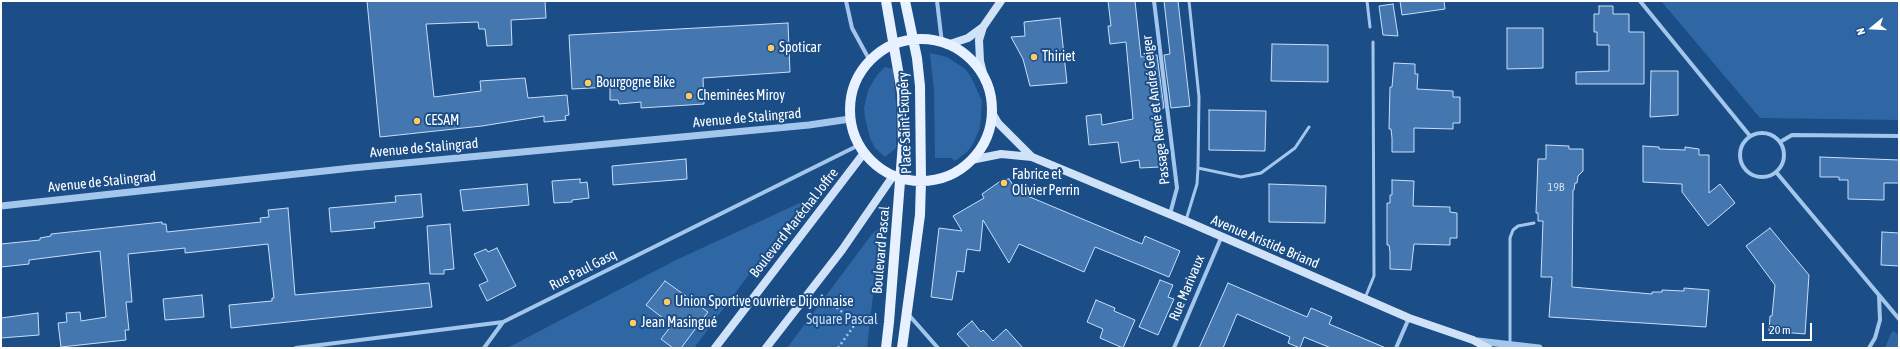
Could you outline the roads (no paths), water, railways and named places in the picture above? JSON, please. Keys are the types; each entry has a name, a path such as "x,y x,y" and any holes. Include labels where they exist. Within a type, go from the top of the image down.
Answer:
{"main road":[{"path":"886,1 894,44"},
{"path":"905,1 913,40"},
{"path":"985,81 979,51 979,40 983,27 1001,1"},
{"path":"945,44 968,38 983,27"},
{"name":"Place Saint-Exupéry","path":"913,40 920,86 921,181"},
{"name":"Place Saint-Exupéry","path":"913,40 929,40 945,44 972,62 985,81 992,111 986,137 978,152 971,160 948,176 921,181 897,177 874,164 861,149 850,119 852,91 858,77 870,61 894,44 913,40"},
{"name":"Place Saint-Exupéry","path":"894,44 902,93 903,143 897,177"},
{"name":"Avenue Aristide Briand","path":"992,111 998,123 1032,158"},
{"name":"Boulevard Maréchal Joffre","path":"715,348 861,149"},
{"name":"Avenue Aristide Briand","path":"971,160 1001,154 1032,158 1186,221 1221,238 1409,318 1473,340 1488,348"},
{"path":"766,348 897,177"},
{"name":"Boulevard Pascal","path":"886,348 889,322 897,177"},
{"path":"902,348 920,215 921,181"}],"street":[{"path":"846,1 852,28 870,61"},
{"path":"937,1 945,44"},
{"name":"Passage René et André Geiger","path":"1154,1 1177,188 1170,215"},
{"path":"1640,1 1750,136"},
{"name":"Avenue de Stalingrad","path":"1,206 352,168 809,125 850,119"},
{"path":"1763,132 1775,137 1780,142 1784,155 1783,162 1776,172 1761,178 1754,176 1743,167 1739,154 1741,146 1750,136 1763,132"},
{"path":"1780,142 1792,135 1899,136"},
{"name":"Rue Paul Gasq","path":"296,348 503,322 861,149"},
{"path":"1776,172 1899,320"},
{"name":"Rue Marivaux","path":"1174,348 1221,238"},
{"path":"1869,348 1875,338 1880,320 1879,295"},
{"path":"907,314 938,348"},
{"path":"1396,348 1409,318"},
{"path":"484,348 503,322"},
{"path":"1473,340 1539,348"}],"lane":[{"path":"1186,221 1196,184 1198,168 1199,96 1188,1"},
{"path":"1367,1 1370,27"},
{"path":"1364,298 1374,276 1374,42"},
{"path":"1198,168 1241,177 1261,173 1294,148 1309,127"},
{"path":"1510,345 1510,238 1513,230 1518,226 1534,223"}],"place":[{"name":"Spoticar","path":"771,48"},
{"name":"Thiriet","path":"1034,57"},
{"name":"Bourgogne Bike","path":"588,83"},
{"name":"Cheminées Miroy","path":"689,96"},
{"name":"CESAM","path":"417,121"},
{"name":"Fabrice et Olivier Perrin","path":"1004,183"},
{"name":"Union Sportive ouvrière Dijonnaise","path":"667,302"},
{"name":"Jean Masingué","path":"633,323"}],"park label":[{"name":"Square Pascal","path":"842,320"}]}
